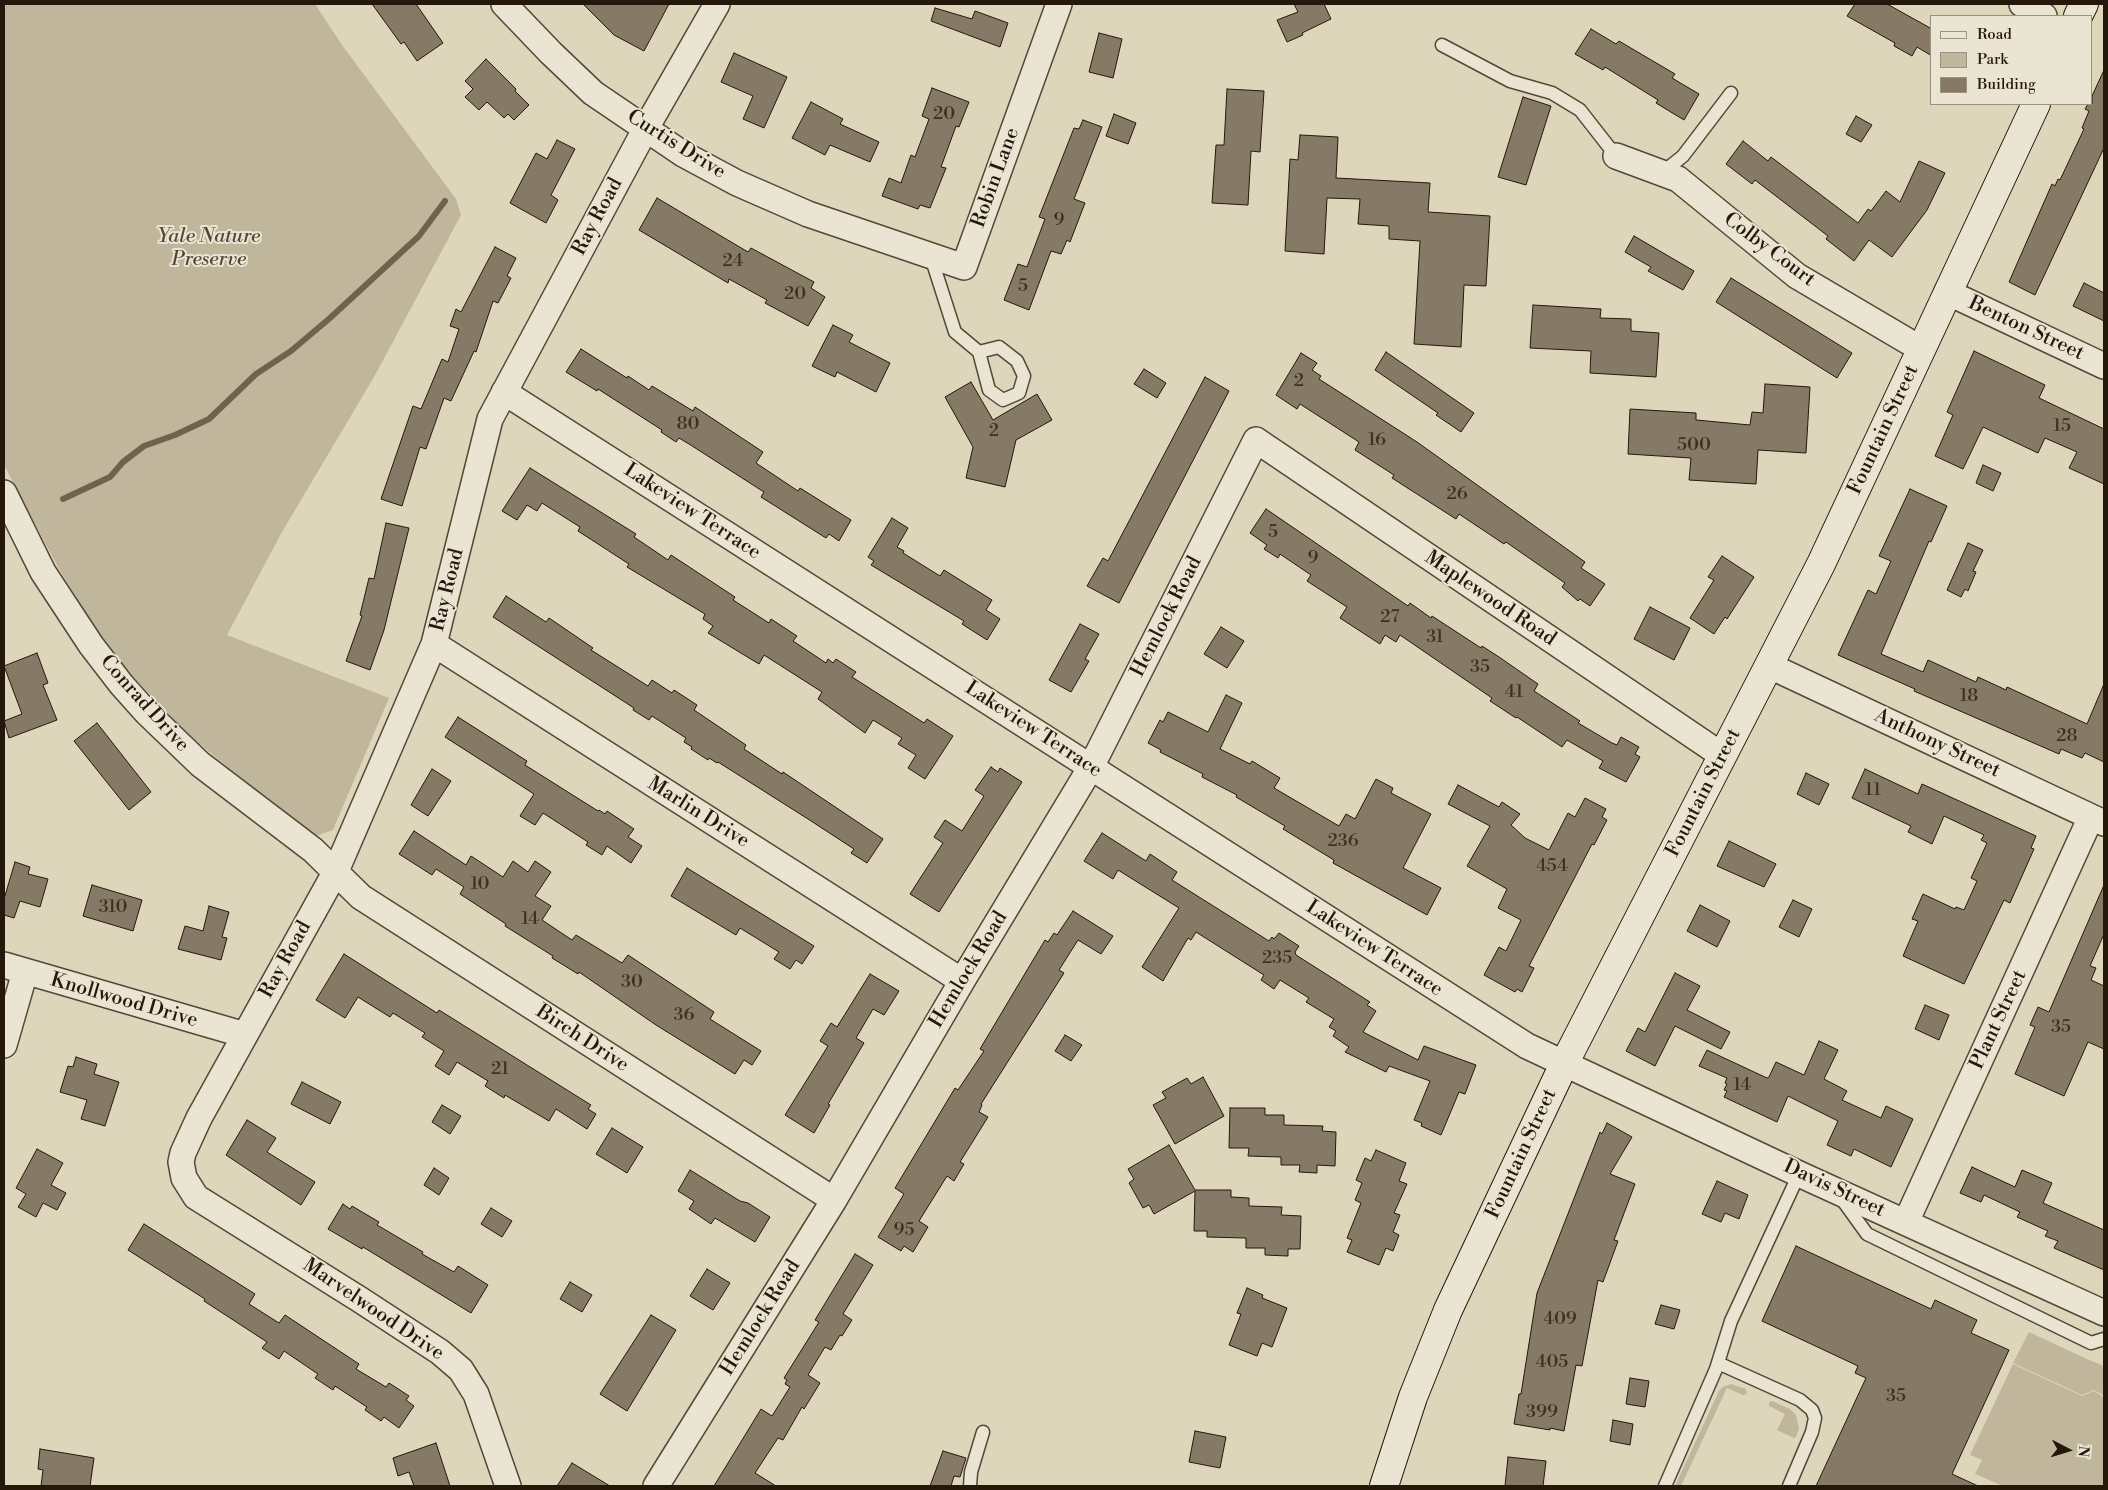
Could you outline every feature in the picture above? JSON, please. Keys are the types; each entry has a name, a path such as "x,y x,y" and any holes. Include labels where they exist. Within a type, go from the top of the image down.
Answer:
{"main road":[{"name":"Fountain Street","path":"1384,1486 1412,1397 1448,1310 1564,1064 1821,564 2036,105"}],"street":[{"name":"Curtis Drive","path":"504,4 593,93 683,154 737,183 808,214 878,239"},
{"name":"Ray Road","path":"184,1178 181,1162 186,1143 336,871 434,644 490,419 646,128 717,4"},
{"name":"Robin Lane","path":"878,239 964,267 1059,4"},
{"path":"2022,4 2042,15"},
{"name":"Colby Court","path":"1616,156 1678,179 1797,276 1921,350"},
{"name":"Benton Street","path":"1947,292 2104,366"},
{"name":"Lakeview Terrace","path":"504,392 1527,1046 1564,1064"},
{"name":"Hemlock Road","path":"656,1486 834,1200 962,981 1091,767 1256,440"},
{"name":"Maplewood Road","path":"1256,440 1723,756"},
{"name":"Conrad Drive","path":"4,493 10,521 65,606 121,684 146,712 200,764 313,850 336,871"},
{"name":"Marlin Drive","path":"434,644 962,981"},
{"name":"Anthony Street","path":"1770,666 2098,820"},
{"name":"Plant Street","path":"1906,1222 2098,820"},
{"name":"Birch Drive","path":"336,871 361,897 834,1200"},
{"path":"4,1045 14,969"},
{"name":"Knollwood Drive","path":"14,969 245,1035"},
{"name":"Davis Street","path":"1564,1064 2104,1313"},
{"name":"Marvelwood Drive","path":"184,1178 196,1197 367,1304 440,1352 461,1370 479,1403 508,1486"}],"lane":[{"path":"1442,45 1510,82 1552,93 1580,110 1616,156"},
{"path":"1662,173 1683,156 1731,93"},
{"path":"931,257 954,332 979,352"},
{"path":"1665,1486 1718,1363 1731,1321 1799,1174"},
{"path":"1835,1190 1867,1234 2091,1344 2104,1339"},
{"path":"1718,1363 1800,1400 1812,1410 1815,1418 1812,1432 1789,1486"},
{"path":"970,1486 971,1472 983,1432"}],"green space":[{"name":"Yale Nature Preserve","path":"4,4 315,4 342,45 456,199 461,215 374,377 282,532 227,635 389,698 333,830 316,836 242,779 184,731 129,672 95,628 59,569 4,465"},
{"path":"2029,1332 2104,1366 2104,1398 2103,1395 2094,1390 2082,1395 2013,1363"},
{"path":"2013,1364 2082,1396 2094,1391 2102,1396 2104,1401 2104,1486 2003,1486 1975,1474 1982,1460 1970,1455"},
{"path":"1731,1384 1746,1389 1747,1394 1743,1395 1727,1388 1681,1486 1675,1486 1719,1391"},
{"path":"1772,1401 1790,1409 1796,1415 1799,1428 1796,1437 1794,1438 1777,1430 1785,1414 1769,1406 1769,1402"}],"building":[{"path":"372,4 416,4 443,43 417,61 404,42 401,44"},
{"path":"583,4 669,4 644,51 614,35"},
{"path":"1294,4 1324,4 1331,19 1287,42 1277,20 1298,12"},
{"path":"1855,4 1887,4 1930,28 1930,55 1917,47 1912,56 1894,46 1895,43 1847,16"},
{"path":"935,8 972,19 975,11 1008,23 1000,47 931,21"},
{"path":"1591,29 1616,44 1619,41 1675,74 1672,78 1699,94 1684,120 1656,103 1658,100 1605,67 1603,70 1575,54"},
{"path":"1099,33 1122,39 1113,78 1089,72"},
{"path":"734,53 787,77 764,128 743,119 753,96 721,82"},
{"path":"486,59 529,105 514,120 508,114 504,118 487,102 479,110 465,97 473,89 465,81"},
{"path":"2104,70 2104,148 2035,295 2009,282 2052,184 2055,186 2058,179 2060,180 2084,129 2082,128 2089,111 2085,109 2087,105 2093,105 2093,94"},
{"path":"932,88 969,102 959,127 956,126 941,167 946,168 930,208 920,205 918,209 882,196 889,178 901,183 911,155 915,157 929,119 922,116"},
{"path":"1227,89 1264,91 1260,152 1251,151 1248,205 1212,203 1216,145 1224,145"},
{"path":"1523,97 1551,106 1526,185 1498,177"},
{"path":"811,102 843,119 840,124 879,142 870,162 830,145 825,155 792,138"},
{"path":"1114,114 1136,123 1128,144 1106,136"},
{"path":"1856,116 1872,125 1861,142 1846,134"},
{"path":"1083,120 1102,127 1074,199 1085,203 1070,242 1067,240 1061,254 1051,251 1029,310 1004,300 1018,264 1027,267 1045,219 1039,217 1074,128 1079,129"},
{"path":"1300,135 1338,137 1336,178 1430,183 1428,212 1490,216 1486,286 1464,285 1461,347 1414,344 1420,241 1389,239 1389,226 1358,224 1360,199 1327,198 1324,254 1285,251 1290,159 1298,160"},
{"path":"557,140 575,149 551,195 558,200 546,223 510,203 536,153 547,159"},
{"path":"1743,141 1768,161 1771,157 1858,223 1868,209 1871,211 1886,191 1900,202 1919,161 1945,173 1927,210 1892,257 1869,240 1854,261 1826,239 1828,236 1755,180 1752,184 1726,164"},
{"path":"657,198 748,252 751,248 814,282 811,288 825,297 808,326 765,303 767,300 729,279 728,283 639,230"},
{"path":"1634,236 1694,271 1683,290 1648,271 1651,267 1625,252"},
{"path":"495,247 516,258 507,276 511,278 498,303 493,301 476,352 474,351 451,401 444,398 426,449 420,447 402,506 381,499 413,406 421,409 442,359 448,362 459,329 450,326 456,309 461,312"},
{"path":"1731,278 1852,353 1837,378 1716,302"},
{"path":"2084,283 2104,293 2104,321 2073,306"},
{"path":"1533,305 1601,309 1600,318 1631,319 1631,331 1659,333 1656,377 1590,373 1591,351 1530,348"},
{"path":"833,325 853,335 849,342 890,363 876,392 837,372 835,377 812,366"},
{"path":"581,349 649,390 652,386 693,411 695,407 763,452 756,463 798,491 800,488 851,520 839,541 829,534 826,538 761,497 764,492 689,444 679,438 676,442 661,432 662,430 598,389 597,391 566,372"},
{"path":"1974,351 2045,385 2039,398 2104,429 2104,484 2069,468 2077,452 2045,438 2038,453 1983,427 1963,469 1935,456 1953,415 1947,412"},
{"path":"1386,352 1474,413 1461,432 1436,415 1438,413 1375,370"},
{"path":"1301,353 1317,363 1312,370 1321,376 1319,379 1417,442 1585,562 1581,568 1605,584 1590,606 1580,599 1578,601 1562,587 1565,583 1506,542 1504,544 1459,514 1456,519 1392,478 1394,475 1355,450 1359,442 1300,404 1297,409 1276,395"},
{"path":"1144,369 1166,383 1157,398 1134,384"},
{"path":"1205,377 1229,391 1119,603 1087,586 1103,558 1108,561"},
{"path":"971,382 993,420 1037,394 1052,420 1016,440 1005,487 966,478 973,447 945,397"},
{"path":"1765,384 1810,387 1806,453 1758,450 1756,484 1689,480 1691,458 1628,454 1630,409 1696,413 1696,420 1750,425 1752,412 1763,413"},
{"path":"1983,465 2001,473 1993,491 1976,483"},
{"path":"530,468 636,534 634,537 668,560 671,555 735,597 733,600 769,623 771,619 797,636 793,641 826,663 828,659 833,663 836,659 856,672 852,677 924,723 927,719 953,736 925,779 908,768 916,755 898,744 902,738 873,720 865,733 818,699 822,692 764,655 759,664 708,633 713,626 703,619 705,614 627,567 629,564 578,531 580,527 542,503 537,511 527,505 517,520 502,511"},
{"path":"1910,489 1947,506 1931,542 1929,541 1881,654 1923,672 1928,660 1976,682 1978,677 2006,690 2007,687 2087,724 2104,684 2104,762 2085,753 2082,758 2061,749 2059,754 1914,691 1915,689 1838,655 1868,590 1876,594 1891,561 1879,556"},
{"path":"1266,509 1408,606 1410,603 1431,618 1432,616 1481,648 1482,646 1499,657 1538,684 1534,691 1580,721 1578,723 1617,745 1621,737 1639,747 1635,754 1640,757 1626,782 1599,768 1603,761 1567,740 1562,747 1516,718 1490,701 1492,698 1400,635 1396,642 1385,635 1380,644 1340,618 1347,607 1307,581 1311,575 1280,554 1278,558 1264,549 1267,545 1250,533"},
{"path":"892,518 908,528 897,547 904,551 903,553 940,576 944,570 992,600 986,610 1000,619 987,640 962,624 964,621 871,565 874,561 868,557"},
{"path":"386,523 409,528 384,630 370,670 346,661 362,616 360,615 369,578 374,579"},
{"path":"1968,543 1983,550 1973,571 1976,572 1968,591 1965,589 1961,597 1947,590"},
{"path":"1722,556 1754,577 1727,619 1725,617 1714,634 1690,618 1714,580 1708,577"},
{"path":"506,596 546,622 549,618 593,648 591,650 648,686 652,680 672,693 674,690 697,705 694,710 746,745 744,749 782,774 783,772 883,839 867,863 851,853 854,849 808,819 718,762 709,758 708,760 691,749 692,747 684,742 686,738 652,716 649,720 633,710 634,708 493,617"},
{"path":"1650,607 1690,628 1674,660 1634,639"},
{"path":"1080,624 1099,634 1085,659 1089,661 1071,692 1049,680"},
{"path":"1221,627 1244,641 1227,668 1204,654"},
{"path":"37,653 48,683 43,685 57,720 9,738 4,721 22,714 4,666"},
{"path":"1226,695 1242,703 1220,749 1250,764 1252,761 1280,778 1274,788 1339,826 1346,814 1355,819 1376,779 1393,788 1391,793 1431,814 1403,868 1441,888 1427,915 1333,863 1334,860 1283,829 1285,826 1236,797 1237,795 1202,777 1203,774 1160,752 1161,750 1148,743 1160,720 1163,722 1168,712 1208,732"},
{"path":"458,717 527,761 525,765 598,811 605,814 607,811 634,829 628,837 642,846 631,863 607,846 602,855 586,845 588,842 543,813 535,825 520,816 534,794 445,737"},
{"path":"97,723 151,792 129,810 74,741"},
{"path":"991,767 998,772 1000,768 1022,782 939,912 910,894 943,843 934,837 945,820 962,831 984,796 975,790"},
{"path":"432,769 451,781 428,816 411,805"},
{"path":"1865,769 1918,794 1922,784 2036,836 2031,848 2034,849 2010,903 2004,900 1964,984 1903,956 1918,921 1912,919 1923,894 1955,909 1956,907 1964,910 1977,881 1971,878 1987,843 1981,840 1984,835 1944,816 1932,844 1908,832 1911,826 1852,798"},
{"path":"1806,773 1829,784 1819,805 1797,794"},
{"path":"1458,785 1499,807 1502,802 1520,814 1511,825 1525,838 1549,850 1568,813 1575,817 1585,798 1606,809 1602,817 1607,820 1594,845 1592,844 1529,966 1534,968 1522,992 1517,989 1515,992 1484,975 1499,947 1506,951 1521,920 1498,908 1507,889 1467,866 1490,826 1448,804"},
{"path":"414,831 466,865 471,856 503,877 513,861 528,872 535,861 551,872 535,896 551,906 542,920 572,940 576,935 622,963 628,955 714,1012 710,1019 761,1051 752,1065 744,1060 735,1074 656,1025 579,972 578,974 552,958 553,956 505,926 506,924 460,894 464,887 436,869 432,875 399,854"},
{"path":"1102,833 1146,861 1150,854 1177,872 1172,880 1269,941 1272,937 1274,939 1279,933 1299,946 1295,952 1296,955 1370,1002 1367,1005 1376,1011 1363,1032 1418,1060 1424,1046 1476,1065 1465,1094 1459,1092 1441,1135 1421,1126 1422,1123 1414,1120 1430,1081 1389,1066 1386,1072 1345,1052 1349,1047 1333,1036 1336,1031 1329,1027 1334,1019 1306,1002 1309,998 1280,980 1274,989 1261,980 1264,975 1196,932 1191,940 1188,938 1163,981 1142,967 1179,908 1118,870 1113,879 1084,861"},
{"path":"1729,841 1776,864 1764,887 1717,866"},
{"path":"15,862 30,867 28,874 48,879 40,907 20,901 14,918 4,915 4,899"},
{"path":"687,868 814,946 802,964 796,960 790,969 774,959 779,952 740,928 736,935 671,896"},
{"path":"92,885 142,900 133,931 83,916"},
{"path":"2104,885 2104,934 2090,966 2096,968 2091,980 2104,986 2104,1049 2088,1042 2064,1096 2015,1074 2035,1027 2030,1025 2038,1007 2049,1012"},
{"path":"1793,900 1812,909 1799,937 1779,927"},
{"path":"1700,905 1730,921 1717,947 1687,931"},
{"path":"209,906 229,912 222,937 227,938 221,960 178,949 185,926 203,931"},
{"path":"1073,911 1113,936 1101,954 1078,940 1059,970 1064,973 981,1104 979,1112 988,1117 960,1162 964,1164 954,1181 947,1176 919,1221 928,1227 913,1252 904,1246 901,1251 878,1237 904,1194 895,1188 955,1088 958,1090 984,1051 980,1049 1045,940 1048,942 1054,933 1057,935"},
{"path":"344,954 437,1013 439,1010 591,1105 588,1109 596,1114 587,1129 556,1109 549,1121 505,1095 504,1098 485,1086 488,1081 457,1062 449,1075 435,1066 444,1051 422,1037 425,1033 393,1013 390,1017 358,997 345,1018 316,1000"},
{"path":"1675,973 1700,986 1687,1010 1730,1032 1721,1049 1675,1026 1655,1066 1626,1051 1638,1028 1645,1032"},
{"path":"870,974 899,991 884,1015 873,1009 856,1038 864,1043 828,1104 830,1105 814,1133 785,1115 828,1046 820,1041 831,1023 837,1027"},
{"path":"1925,1005 1949,1015 1939,1040 1915,1029"},
{"path":"1065,1035 1082,1045 1071,1061 1055,1051"},
{"path":"1819,1041 1838,1050 1824,1079 1847,1091 1842,1100 1881,1118 1886,1106 1913,1119 1891,1167 1854,1149 1851,1156 1827,1145 1838,1121 1788,1096 1777,1122 1724,1097 1727,1091 1724,1090 1727,1078 1699,1066 1707,1050 1767,1078 1776,1062 1804,1075"},
{"path":"76,1057 97,1064 94,1074 119,1082 105,1126 81,1119 87,1100 60,1092 68,1066 73,1067"},
{"path":"1203,1077 1224,1116 1175,1144 1153,1105 1166,1098 1162,1092 1187,1078 1191,1084"},
{"path":"302,1082 341,1102 330,1124 291,1104"},
{"path":"442,1105 461,1116 450,1134 432,1122"},
{"path":"1230,1108 1265,1108 1265,1115 1284,1115 1284,1125 1323,1126 1322,1131 1336,1132 1335,1166 1317,1165 1317,1173 1299,1172 1300,1165 1281,1165 1281,1157 1248,1156 1249,1148 1229,1148"},
{"path":"247,1120 276,1138 267,1152 315,1182 301,1205 226,1155"},
{"path":"1607,1123 1632,1137 1610,1174 1635,1184 1614,1240 1618,1241 1603,1282 1598,1280 1582,1366 1576,1365 1564,1431 1514,1424 1519,1394 1521,1394 1537,1293 1600,1132 1602,1134"},
{"path":"612,1128 643,1147 627,1173 596,1154"},
{"path":"1169,1145 1195,1190 1231,1190 1231,1197 1249,1198 1249,1206 1282,1207 1281,1215 1301,1216 1300,1249 1288,1249 1288,1256 1265,1255 1265,1248 1246,1248 1246,1238 1207,1237 1207,1231 1194,1231 1195,1191 1154,1214 1149,1205 1143,1208 1129,1183 1134,1179 1128,1169"},
{"path":"37,1149 63,1163 51,1185 66,1193 57,1210 43,1203 36,1217 18,1207 26,1194 16,1188"},
{"path":"1376,1150 1406,1163 1399,1181 1407,1184 1394,1213 1400,1215 1393,1232 1399,1235 1393,1251 1386,1248 1379,1265 1347,1252 1352,1240 1347,1238 1361,1203 1355,1200 1362,1183 1356,1180 1365,1158 1371,1161"},
{"path":"1972,1167 2015,1187 2022,1170 2052,1183 2043,1203 2104,1230 2104,1270 2054,1248 2058,1241 2045,1236 2048,1231 2017,1217 2020,1212 1984,1195 1981,1202 1960,1193"},
{"path":"434,1168 449,1178 439,1195 424,1185"},
{"path":"690,1170 770,1217 755,1242 715,1218 711,1224 689,1209 694,1201 678,1191"},
{"path":"1717,1181 1748,1195 1739,1219 1725,1213 1721,1222 1702,1214"},
{"path":"343,1204 350,1209 352,1206 379,1222 377,1225 454,1272 458,1266 488,1285 471,1313 363,1247 362,1249 328,1229"},
{"path":"491,1208 512,1221 502,1237 481,1224"},
{"path":"144,1224 255,1294 249,1304 279,1323 285,1315 359,1364 356,1369 386,1387 389,1383 409,1396 406,1400 414,1406 399,1428 384,1417 381,1421 365,1410 367,1407 335,1386 333,1390 315,1378 318,1374 284,1351 279,1359 262,1348 267,1342 204,1301 205,1299 128,1250"},
{"path":"1796,1246 1931,1309 1935,1300 1977,1320 1971,1333 2009,1350 1952,1474 1978,1486 1816,1486 1866,1378 1855,1373 1858,1366 1762,1321"},
{"path":"855,1254 873,1265 843,1314 852,1320 831,1350 825,1347 808,1375 820,1383 804,1409 802,1407 783,1440 778,1438 755,1473 776,1486 714,1486 761,1409 772,1416 790,1387 785,1384 787,1380 784,1378 819,1322 815,1320"},
{"path":"707,1269 730,1283 713,1310 690,1296"},
{"path":"570,1282 592,1295 582,1312 560,1299"},
{"path":"1247,1288 1263,1295 1262,1298 1287,1308 1272,1347 1262,1343 1257,1356 1229,1345 1241,1314 1237,1313"},
{"path":"1661,1305 1680,1310 1674,1329 1655,1324"},
{"path":"651,1315 676,1330 627,1411 600,1394"},
{"path":"1630,1378 1649,1381 1645,1407 1626,1404"},
{"path":"1613,1420 1633,1424 1630,1445 1610,1441"},
{"path":"1195,1431 1226,1437 1220,1468 1189,1462"},
{"path":"436,1443 450,1486 414,1486 409,1472 398,1476 393,1458"},
{"path":"40,1449 94,1458 90,1486 41,1486 43,1470 38,1469"},
{"path":"943,1451 966,1458 960,1477 954,1476 951,1486 930,1486"},
{"path":"1508,1457 1546,1461 1543,1486 1505,1486"},
{"path":"572,1463 610,1486 557,1486"}],"waterway":[{"path":"63,499 110,477 123,462 144,446 175,435 209,419 256,374 291,351 330,318 419,236 445,201"}]}
